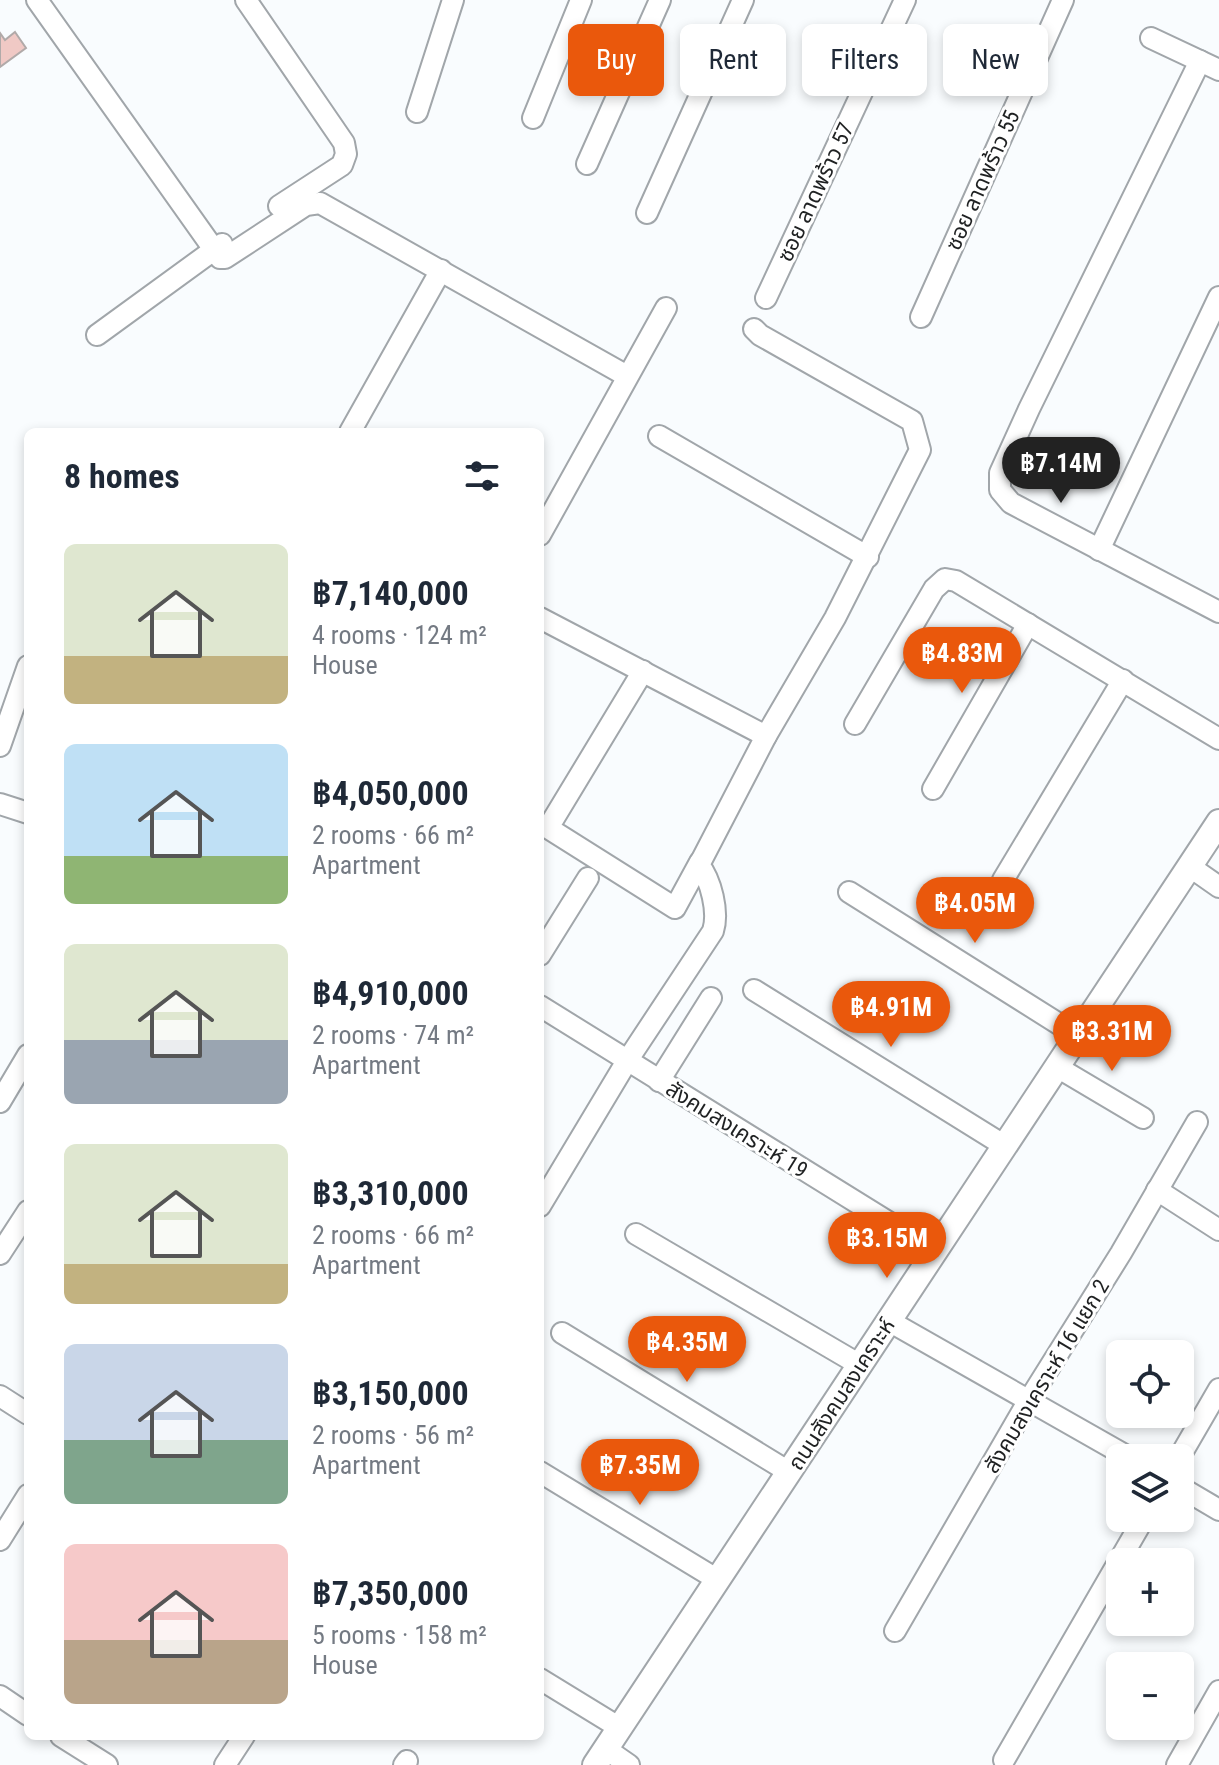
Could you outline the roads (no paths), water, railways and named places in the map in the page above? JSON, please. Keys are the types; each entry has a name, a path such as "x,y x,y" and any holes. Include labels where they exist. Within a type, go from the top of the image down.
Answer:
{"main road":[{"name":"ถนนสังคมสงเคราะห์","path":"601,1757 1219,822"}],"street":[{"path":"37,0 220,258 225,258 306,205 320,203 627,376"},
{"path":"97,335 213,250 342,165 346,154 344,143 246,0"},
{"path":"417,112 453,0"},
{"path":"533,118 581,0"},
{"path":"587,164 660,0"},
{"path":"647,213 743,0"},
{"name":"ซอย ลาดพร้าว 57","path":"766,298 905,0"},
{"name":"ซอย ลาดพร้าว 55","path":"921,317 1063,0"},
{"path":"1151,38 1219,70"},
{"path":"1200,61 1029,409 1000,473 1000,490 1011,503 1219,612"},
{"path":"352,428 441,270"},
{"path":"1099,550 1219,297"},
{"path":"544,528 666,308"},
{"path":"643,671 548,828 675,908 766,736 868,557 920,450 912,421 754,329"},
{"path":"659,436 868,557"},
{"path":"855,724 934,589 945,579 956,581 1219,739"},
{"path":"544,620 766,736"},
{"path":"933,789 1028,624"},
{"path":"0,746 24,677"},
{"path":"1003,880 1123,680"},
{"path":"0,804 24,812"},
{"path":"544,1199 716,922 710,886 700,862"},
{"path":"1189,866 1219,887"},
{"path":"544,949 588,878"},
{"path":"849,892 1078,1036"},
{"path":"754,990 1005,1146"},
{"path":"659,1081 711,998"},
{"name":"สังคมสงเคราะห์ 19","path":"544,1009 935,1251"},
{"path":"0,1102 24,1062"},
{"path":"1057,1067 1143,1118"},
{"name":"สังคมสงเคราะห์ 16 แยก 2","path":"895,1631 1029,1400 1197,1122"},
{"path":"1157,1190 1219,1230"},
{"path":"0,1254 24,1217"},
{"path":"636,1234 860,1365"},
{"path":"889,1321 1106,1444"},
{"path":"562,1333 789,1472"},
{"path":"1187,1444 1219,1389"},
{"path":"0,1396 24,1411"},
{"path":"544,1474 718,1580"},
{"path":"1194,1495 1219,1510"},
{"path":"0,1540 24,1501"},
{"path":"1004,1760 1136,1532"},
{"path":"544,1681 620,1728"},
{"path":"1177,1765 1219,1691"},
{"path":"0,1696 24,1712"},
{"path":"68,1740 107,1765"},
{"path":"225,1765 241,1740"},
{"path":"601,1757 629,1765"}]}
